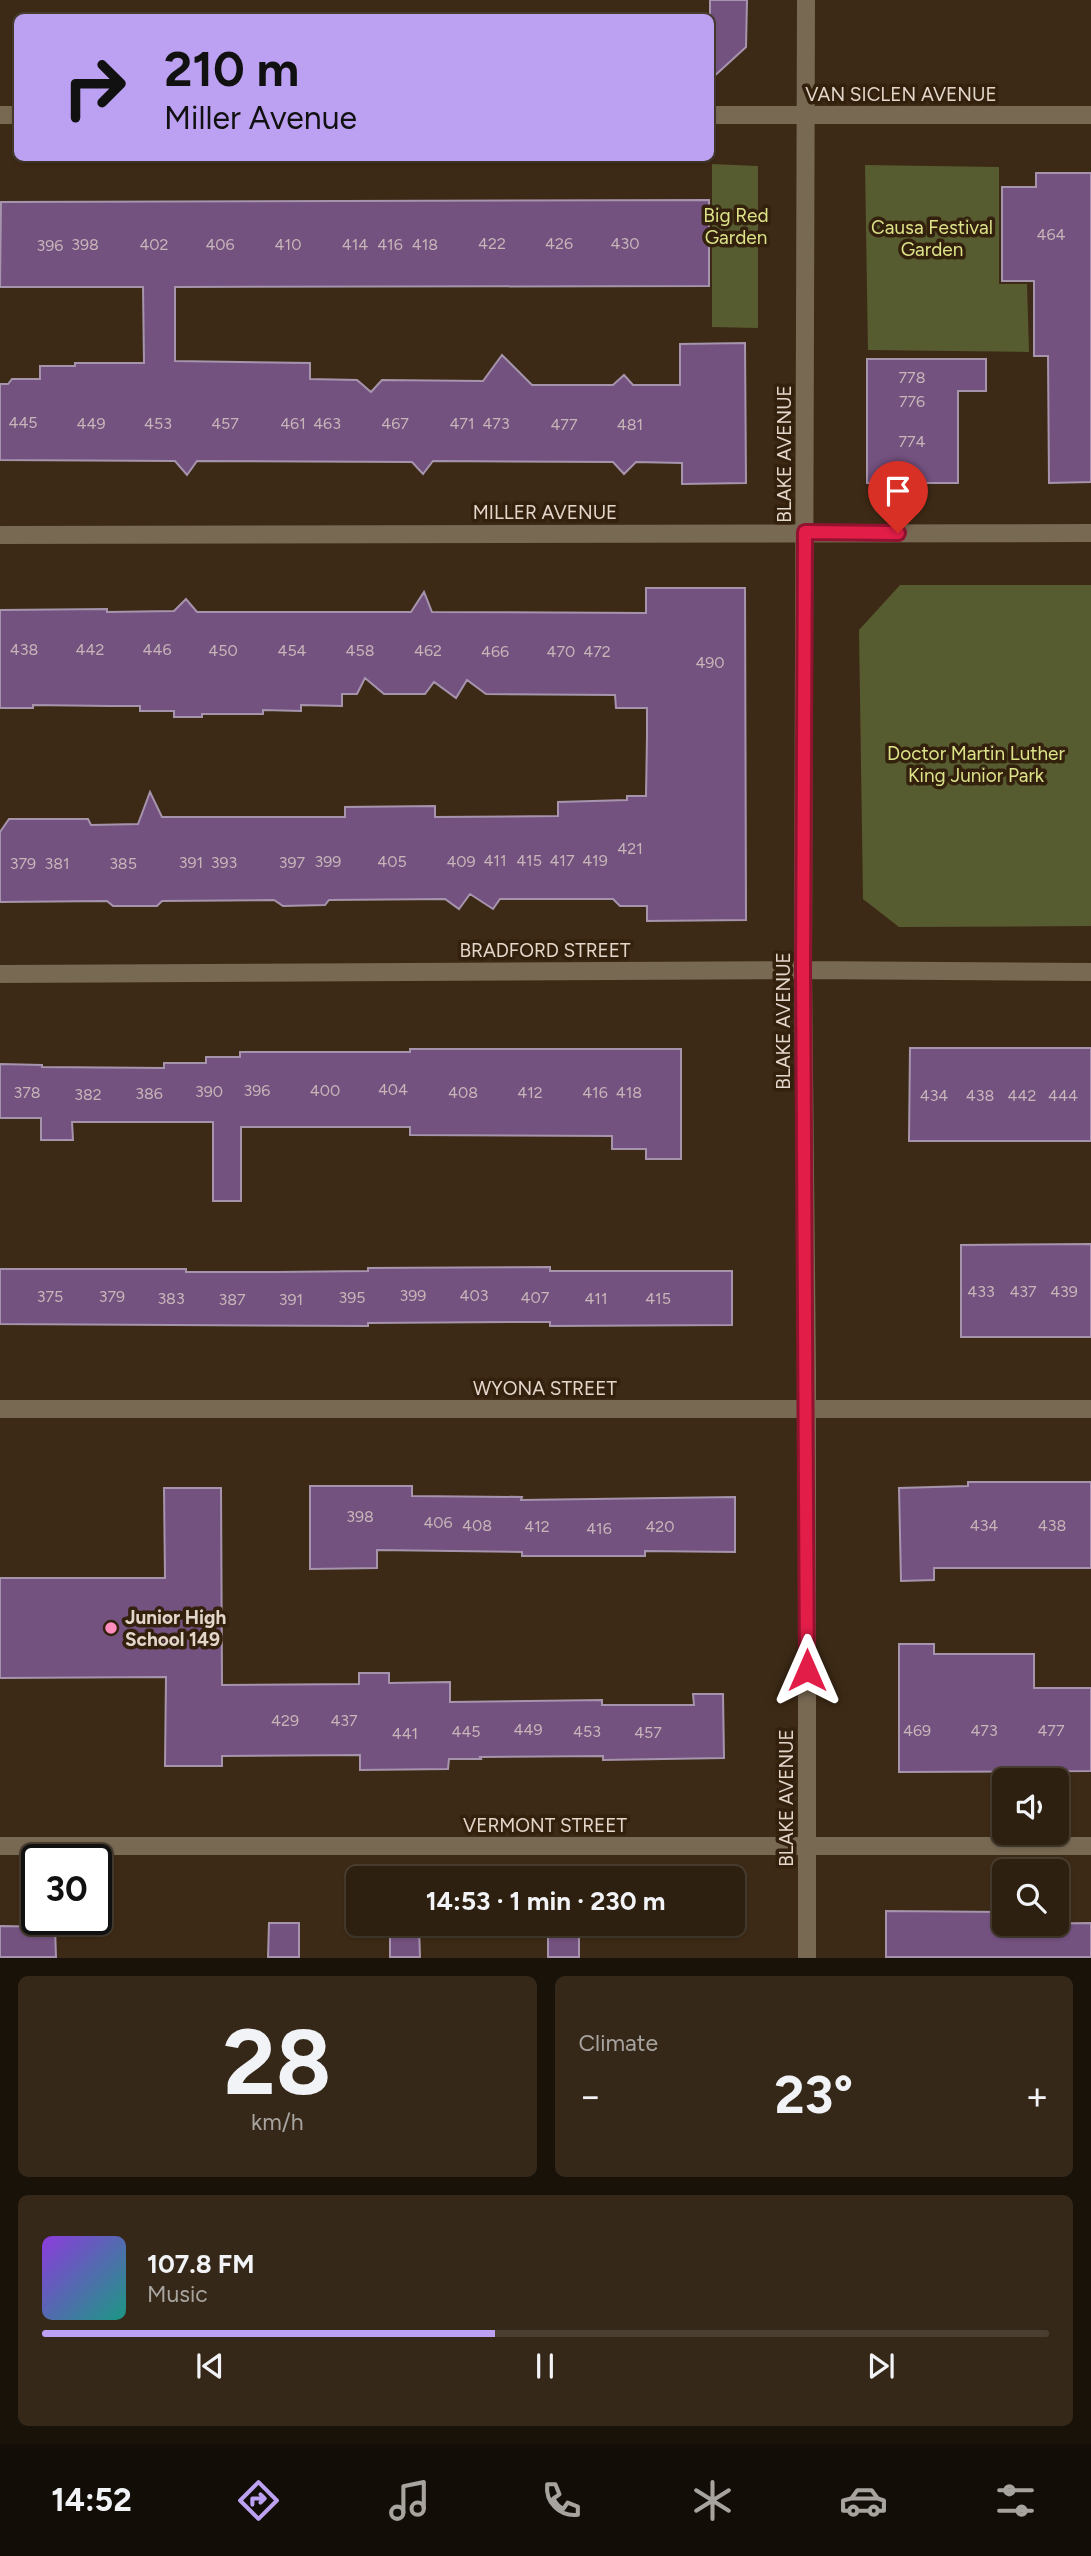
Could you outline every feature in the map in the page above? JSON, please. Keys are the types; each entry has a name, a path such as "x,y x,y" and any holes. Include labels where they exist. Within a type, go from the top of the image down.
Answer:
{"street":[{"name":"BLAKE AVENUE","path":"806,0 803,970 807,1409 807,1958"},
{"name":"VAN SICLEN AVENUE","path":"714,115 1091,115"},
{"name":"MILLER AVENUE","path":"0,535 1091,533"},
{"name":"BRADFORD STREET","path":"0,974 803,970 1091,972"},
{"name":"WYONA STREET","path":"0,1409 1091,1409"},
{"name":"VERMONT STREET","path":"0,1846 1091,1846"}],"green space":[{"name":"Big Red Garden","path":"712,164 758,166 758,328 712,327"},
{"name":"Causa Festival Garden","path":"865,165 999,167 999,284 1027,284 1029,352 868,350"},
{"name":"Doctor Martin Luther King Junior Park","path":"900,585 1091,585 1091,926 899,927 863,899 859,630"}],"building":[{"path":"710,0 747,0 746,47 714,76 714,14 710,14"},
{"path":"1036,173 1091,173 1091,482 1049,483 1048,356 1034,356 1034,281 1002,281 1002,187 1036,187"},
{"path":"709,200 709,286 175,287 175,361 310,363 310,379 357,380 371,392 382,380 483,381 502,355 532,385 613,385 624,375 633,385 680,385 680,344 745,343 746,483 682,484 682,463 636,462 624,474 613,462 433,461 423,474 412,462 197,461 187,475 175,461 0,460 0,384 8,384 12,379 40,379 40,366 144,363 143,287 0,287 1,202"},
{"path":"867,359 986,359 986,391 958,391 958,483 867,483"},
{"path":"646,588 745,588 746,920 647,921 647,906 620,906 613,899 500,899 493,909 470,894 459,909 445,899 329,900 325,905 283,906 274,900 162,901 157,906 113,906 107,901 0,902 0,832 9,819 88,819 91,825 138,824 150,792 162,817 345,817 345,807 435,806 435,817 558,816 558,802 627,800 627,796 646,796 647,708 616,708 615,695 486,694 467,680 456,698 434,682 425,694 384,694 365,678 357,694 342,694 342,706 301,705 301,711 263,710 263,714 174,717 174,711 140,711 140,706 33,705 33,708 0,708 0,610 174,611 186,599 197,612 411,612 424,592 432,612 646,613"},
{"path":"910,1048 1091,1048 1091,1141 909,1141"},
{"path":"410,1049 681,1049 681,1159 646,1159 646,1149 612,1149 612,1136 410,1135 410,1127 241,1127 241,1201 213,1201 213,1122 72,1122 73,1140 41,1140 41,1118 0,1118 0,1064 164,1068 164,1063 206,1063 206,1057 240,1057 240,1052 410,1052"},
{"path":"1091,1244 1091,1337 961,1337 961,1245"},
{"path":"550,1267 550,1271 732,1271 732,1325 550,1326 550,1322 368,1323 368,1326 0,1324 0,1269 276,1272 368,1271 368,1268"},
{"path":"968,1482 1091,1482 1091,1568 934,1568 934,1580 901,1581 899,1488 968,1486"},
{"path":"310,1486 412,1486 412,1496 522,1497 521,1500 735,1497 735,1552 645,1551 645,1556 522,1556 522,1552 377,1550 377,1568 310,1569"},
{"path":"164,1488 221,1488 222,1685 359,1684 359,1673 389,1673 389,1683 450,1682 450,1702 602,1700 602,1705 694,1705 693,1694 723,1694 724,1758 603,1760 603,1756 480,1757 481,1759 449,1759 448,1769 360,1770 360,1755 222,1756 222,1766 165,1766 166,1677 0,1678 0,1578 165,1578"},
{"path":"899,1644 934,1644 934,1654 1034,1654 1034,1688 1091,1688 1091,1771 1069,1771 1069,1768 992,1768 992,1772 899,1772"},
{"path":"886,1911 992,1912 992,1936 1069,1936 1069,1923 1091,1923 1091,1957 886,1957"},
{"path":"269,1923 299,1923 299,1957 268,1957"},
{"path":"0,1926 21,1926 21,1935 55,1935 56,1957 0,1957"},
{"path":"390,1936 419,1936 420,1957 390,1957"},
{"path":"548,1936 579,1936 579,1957 548,1957"}],"place":[{"name":"Junior High School 149","path":"111,1628"}],"route":[{"path":"807,1670 803,970 805,532 898,533"}]}
